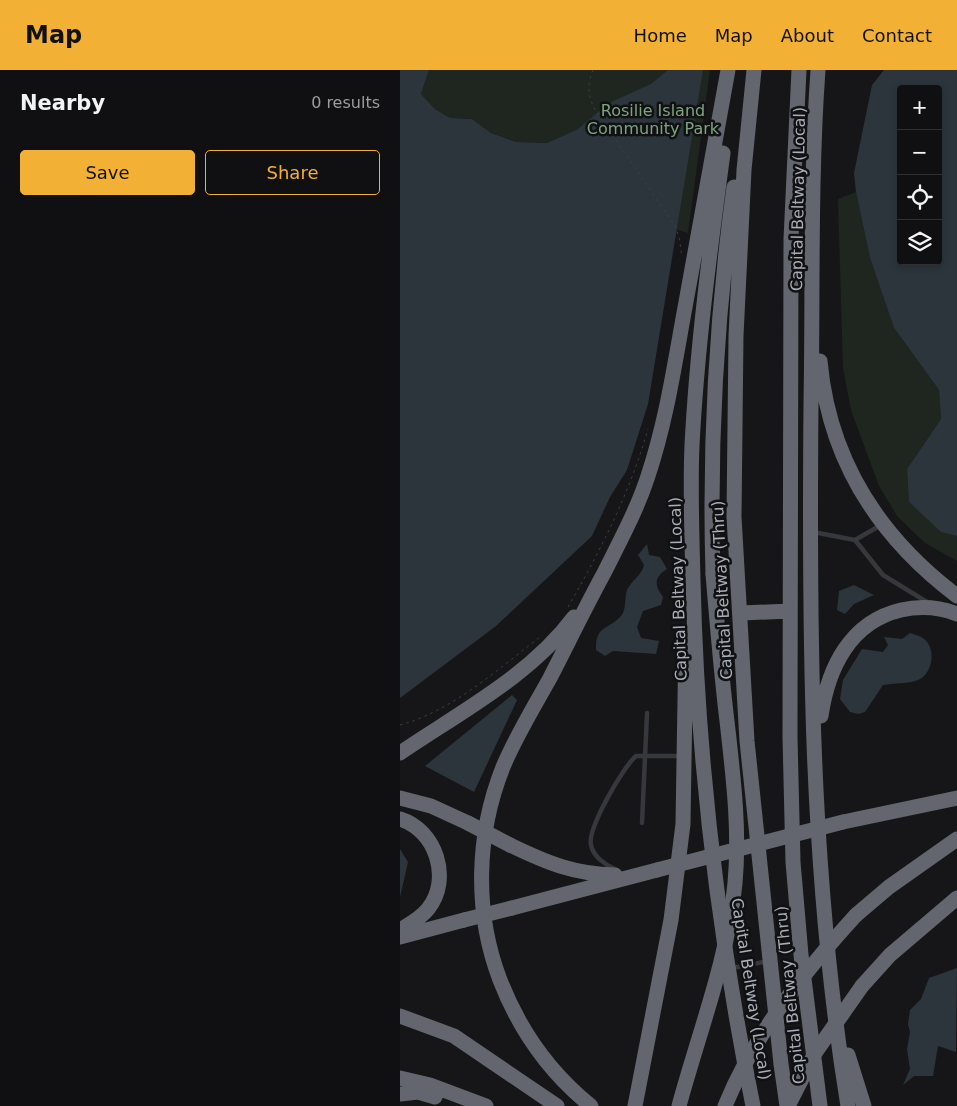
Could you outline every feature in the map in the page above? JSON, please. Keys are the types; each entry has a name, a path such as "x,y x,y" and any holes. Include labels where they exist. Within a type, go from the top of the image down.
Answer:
{"highway":[{"path":"591,1106 574,1092 552,1069 527,1036 508,1001 494,964 486,930 481,894 482,857 486,825 503,767 636,509 665,422 728,70"},
{"name":"Capital Beltway (Local)","path":"734,70 703,315 692,447 694,614 699,716 715,872 728,968 753,1106"},
{"path":"679,1106 723,956 735,882 737,840 735,798 720,664 714,574 712,444 718,317 736,179 754,70"},
{"name":"Capital Beltway (Thru)","path":"754,70 744,170 736,336 734,517 747,741 780,1064 787,1106"},
{"name":"Capital Beltway (Thru)","path":"799,70 791,239 790,611 793,862 801,955 820,1106"},
{"name":"Capital Beltway (Local)","path":"818,70 814,175 811,532 815,769 830,973 848,1106"},
{"path":"814,292 821,376 835,434 846,463 882,525 905,552 957,596"},
{"path":"635,1100 670,920 683,824 686,756 687,569 692,447"},
{"path":"400,753 522,671 538,657 567,627 604,573"},
{"path":"815,769 825,690 835,664 846,646 861,629 887,614 917,608 939,609 957,614"},
{"path":"741,613 790,611"},
{"path":"400,937 901,808 920,800 957,791"},
{"path":"400,798 431,806 537,858 577,872 632,876"},
{"path":"901,808 921,807 957,798"},
{"path":"400,819 417,828 429,840 440,867 437,889 429,908 418,919 400,930"},
{"path":"725,1106 746,1062 770,1021 808,967 856,915 905,876 957,839"},
{"path":"787,1106 815,1053 862,986 896,949 957,898"},
{"path":"830,973 851,1066 864,1106"},
{"path":"400,1016 454,1036 556,1106"},
{"path":"400,1024 429,1034 465,1053 542,1106"},
{"path":"732,1106 746,1062"},
{"path":"400,1078 430,1085 486,1106"},
{"path":"400,1094 418,1092 463,1106"}],"lane":[{"path":"811,532 855,540 882,525"},
{"path":"855,540 883,575 939,609"},
{"path":"642,823 647,713"},
{"path":"632,876 609,867 594,852 591,838 595,826 624,770 636,756 686,756"},
{"path":"728,968 770,961"}],"path":[{"path":"593,70 589,80 589,97 594,108 675,226 680,237 681,262"},
{"path":"568,606 614,521 629,488 649,428"},
{"path":"400,725 418,720 452,704 540,637"}],"green space":[{"name":"Rosilie Island Community Park","path":"429,70 710,70 688,233 670,228 578,129 547,143 516,142 491,133 472,119 450,118 435,109 421,94"},
{"path":"856,192 870,258 894,328 939,390 941,419 907,469 909,502 941,531 957,536 957,561 925,543 897,516 879,486 851,410 843,368 838,199"}],"shaded area":[{"path":"400,70 429,70 421,94 435,109 450,118 472,119 491,133 516,142 547,143 578,129 609,103 651,84 668,70 703,70 648,404 627,470 610,497 592,536 496,626 400,698"},
{"path":"884,70 957,70 957,536 941,532 909,502 907,469 941,419 939,390 894,328 870,258 856,192 854,173 872,85"},
{"path":"647,544 649,555 660,557 667,569 660,575 657,582 658,589 663,597 661,605 643,611 637,627 641,638 659,641 656,654 613,651 605,656 596,650 598,636 600,632 623,613 627,590 644,565 638,555"},
{"path":"854,585 874,595 854,604 845,614 837,610 839,591"},
{"path":"910,633 921,637 930,646 932,659 927,671 918,680 883,685 865,712 858,714 850,712 840,699 843,680 862,649 883,652 888,645 884,637 902,639"},
{"path":"512,695 517,700 474,792 425,766"},
{"path":"400,849 408,862 400,897"},
{"path":"957,968 956,1052 938,1046 933,1076 914,1076 903,1085 910,1069 907,1049 910,1032 908,1024 910,1010 921,999 929,978"}]}
